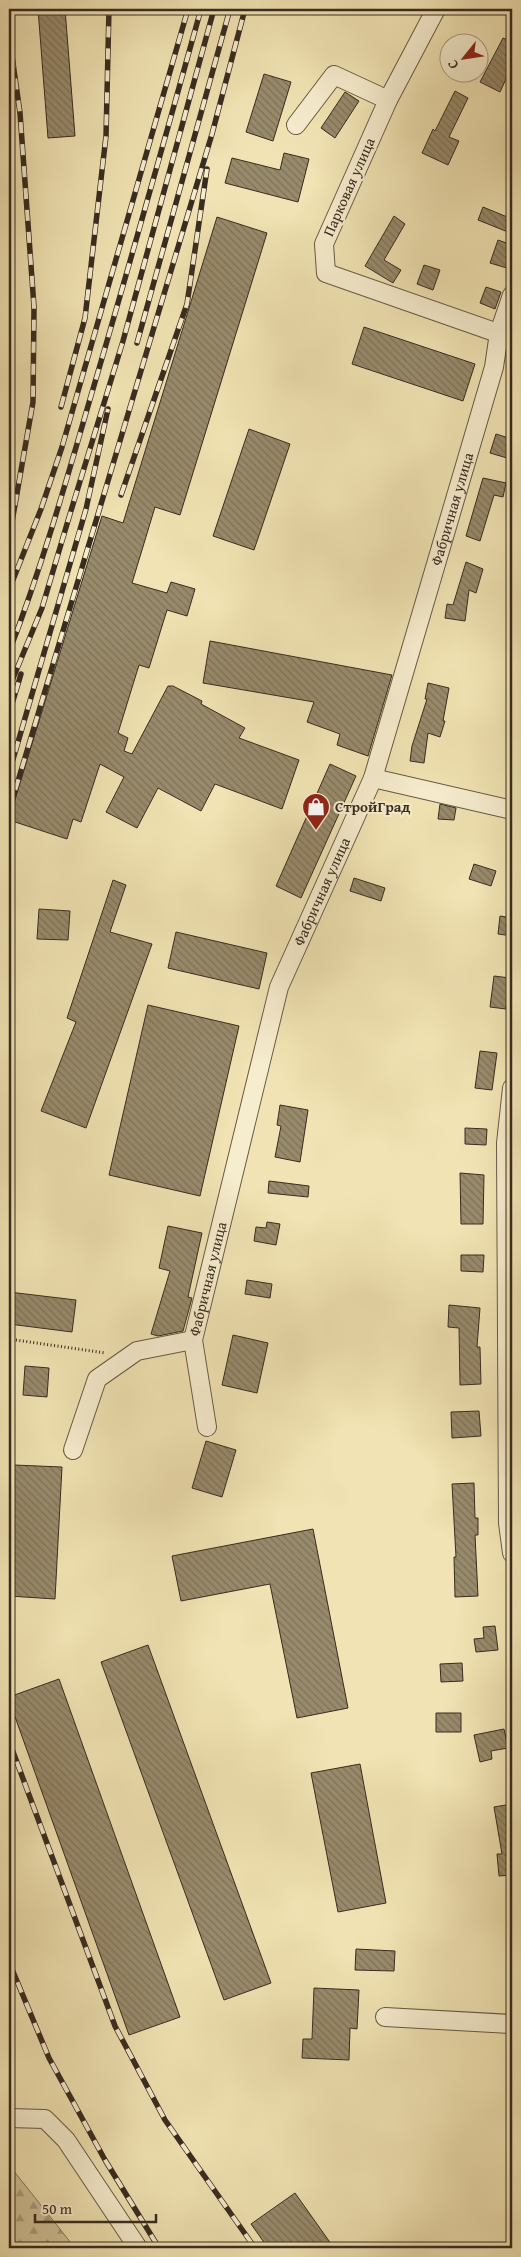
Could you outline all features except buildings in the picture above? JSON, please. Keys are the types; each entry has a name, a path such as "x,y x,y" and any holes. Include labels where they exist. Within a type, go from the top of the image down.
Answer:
{"street":[{"name":"Парковая улица","path":"436,9 388,100 324,244 326,272 506,335"},
{"path":"296,125 334,75 388,100"},
{"name":"Фабричная улица","path":"207,1427 193,1340 279,987 373,778 494,367 506,335 512,296"},
{"path":"373,778 512,810"},
{"path":"512,1088 506,1143 508,1523 512,1553"},
{"path":"73,1450 97,1379 137,1351 193,1340"},
{"path":"385,2017 512,2024"},
{"path":"9,2118 45,2120 66,2140 138,2248"}],"path":[{"path":"9,1339 128,1357"}],"green space":[{"path":"9,2165 75,2248 9,2248"}],"railway":[{"path":"61,407 85,318 106,136 109,9"},
{"path":"9,590 41,509 62,447 188,9"},
{"path":"9,652 61,499 201,9"},
{"path":"9,688 42,608 123,341 214,9"},
{"path":"137,343 230,9"},
{"path":"9,811 212,134 245,9"},
{"path":"9,35 20,113 34,307 33,402 9,539"},
{"path":"121,495 187,304 207,169"},
{"path":"9,773 86,509 108,409"},
{"path":"9,714 21,674"},
{"path":"9,1741 115,2026 165,2120 255,2248"},
{"path":"9,1962 49,2058 105,2160 159,2248"},
{"path":"9,2106 12,2113"}],"place":[{"name":"СтройГрад","path":"316,831"}]}
